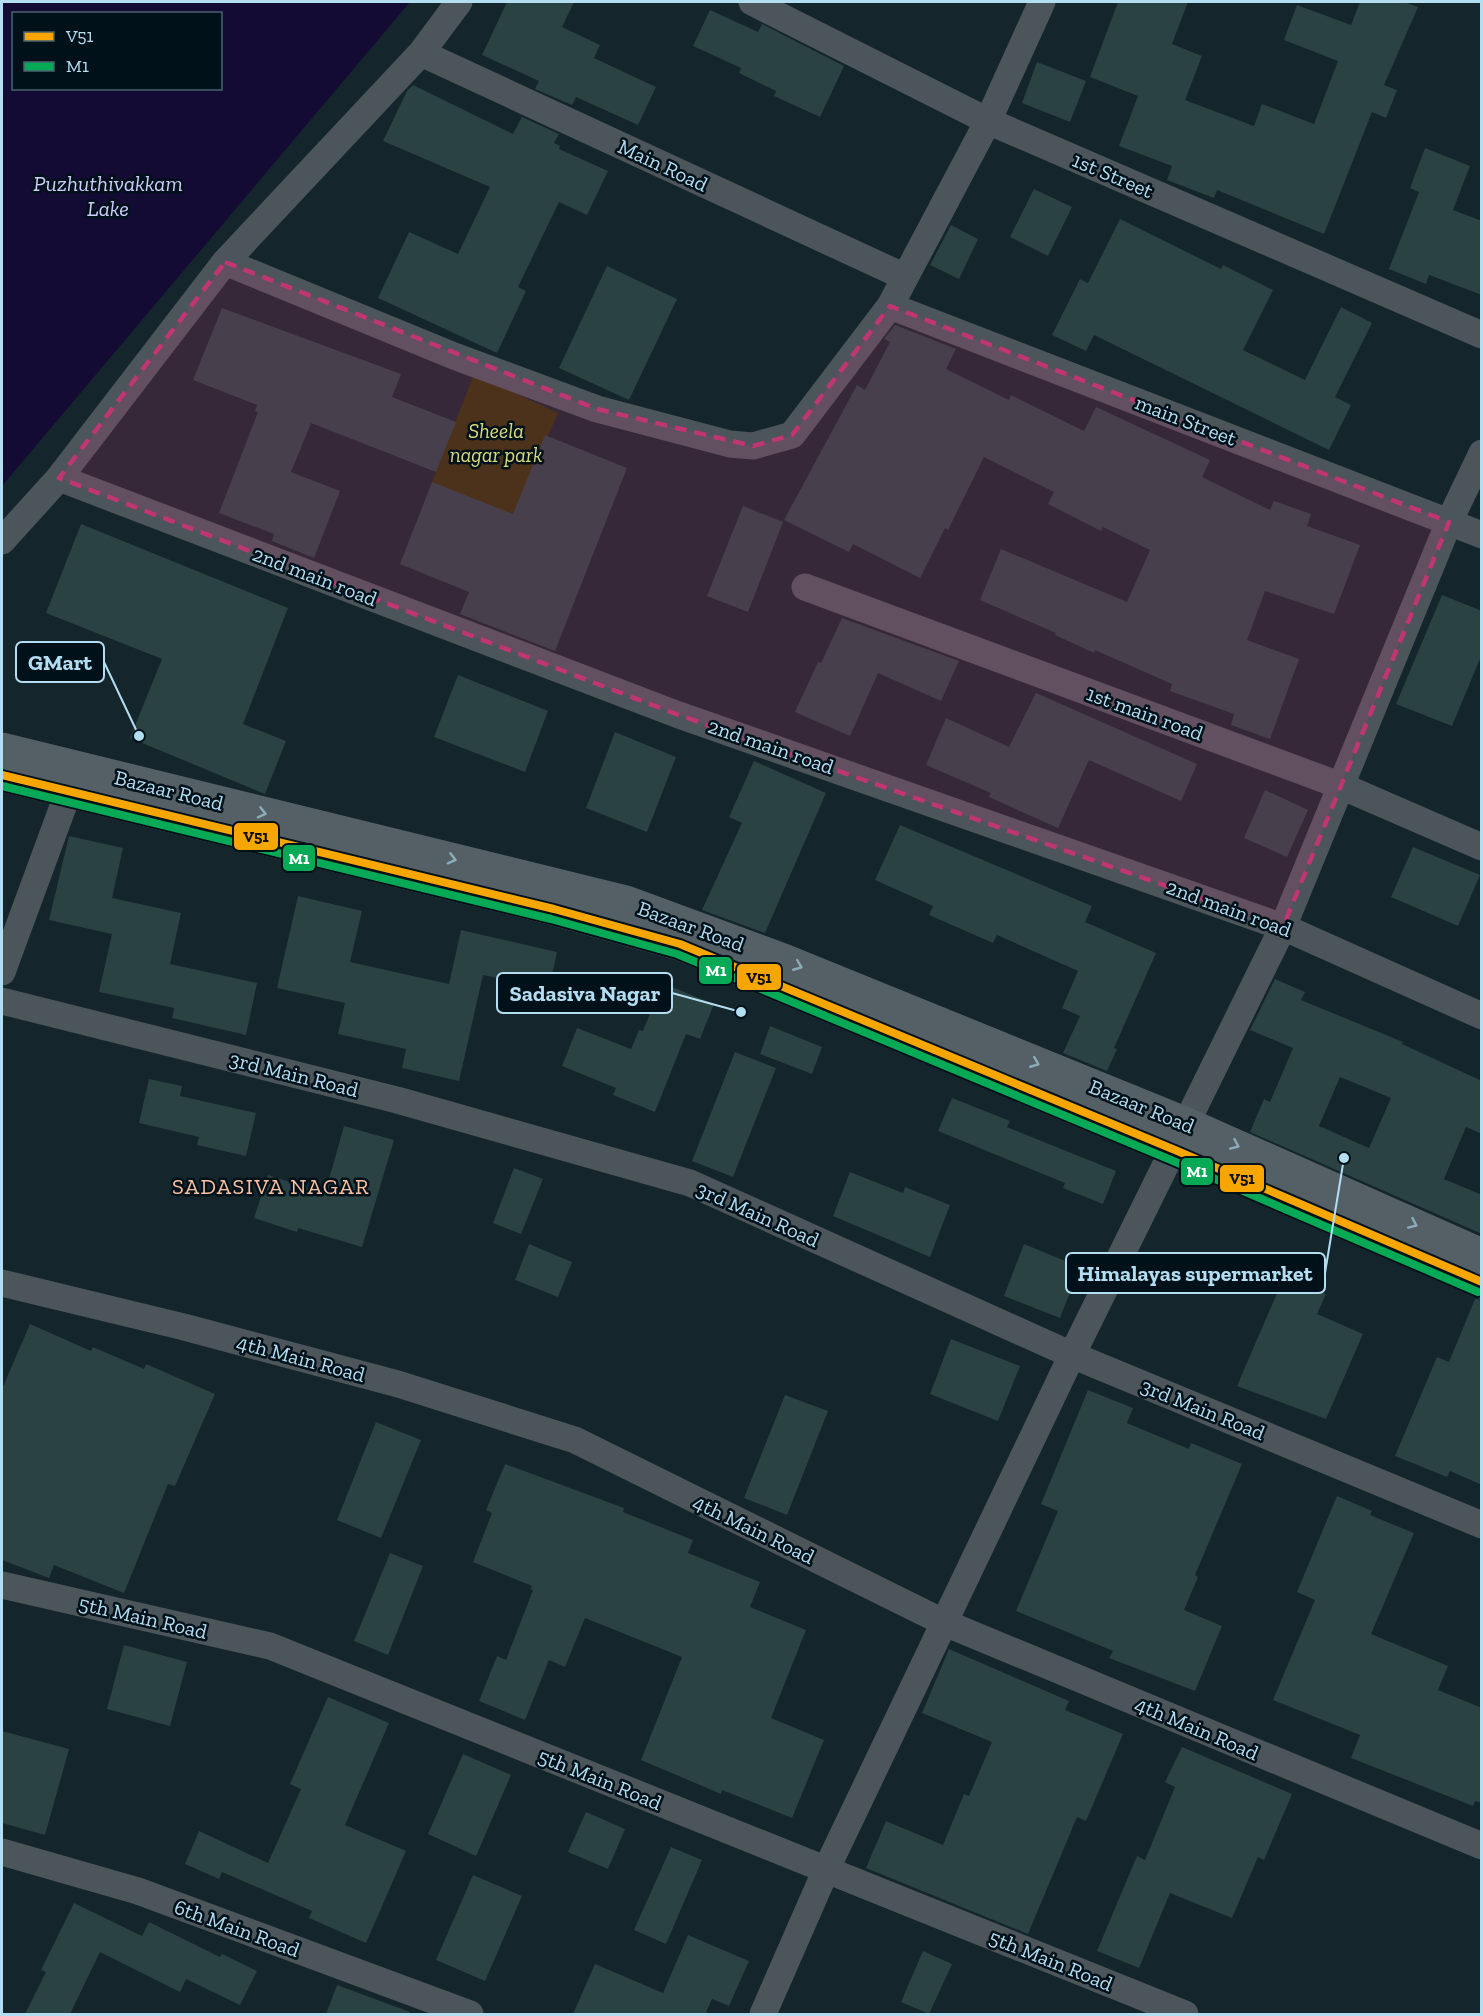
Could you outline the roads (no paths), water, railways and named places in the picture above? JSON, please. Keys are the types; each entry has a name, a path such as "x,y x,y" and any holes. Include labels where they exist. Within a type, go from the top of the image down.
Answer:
{"main road":[{"name":"Bazaar Road","path":"2,749 73,780 680,944 830,1009 1181,1137 1482,1255"},
{"name":"Bazaar Road","path":"2,775 73,780"},
{"name":"Bazaar Road","path":"1181,1137 1482,1282"}],"street":[{"path":"2,541 59,478 225,262 421,53 459,2"},
{"name":"1st Street","path":"752,2 988,121 1482,335"},
{"path":"225,262 454,356 597,409 730,444 753,446 792,435 890,306 988,121 1042,2"},
{"name":"Main Road","path":"421,53 905,277"},
{"name":"main Street","path":"890,306 1482,535"},
{"path":"763,2014 826,1870 1072,1355 1283,927 1339,785 1449,522 1482,453"},
{"name":"2nd main road","path":"59,478 676,714 1283,927 1482,1016"},
{"name":"1st main road","path":"805,587 1339,785 1482,847"},
{"path":"2,972 73,780"},
{"name":"3rd Main Road","path":"2,1001 397,1100 690,1183 1072,1355 1482,1525"},
{"name":"4th Main Road","path":"2,1283 184,1327 398,1384 575,1440 945,1623 1482,1846"},
{"name":"5th Main Road","path":"2,1585 270,1646 1185,2014"},
{"name":"6th Main Road","path":"2,1852 138,1891 470,2014"}],"water":[{"name":"Puzhuthivakkam Lake","path":"2,2 410,2 2,486"}],"place":[{"name":"GMart","path":"139,736"},
{"name":"Sadasiva Nagar","path":"741,1012"},
{"name":"Himalayas supermarket","path":"1344,1158"}],"district":[{"name":"SADASIVA NAGAR","path":"271,1186"}],"park label":[{"name":"Sheela nagar park","path":"496,442"}]}
